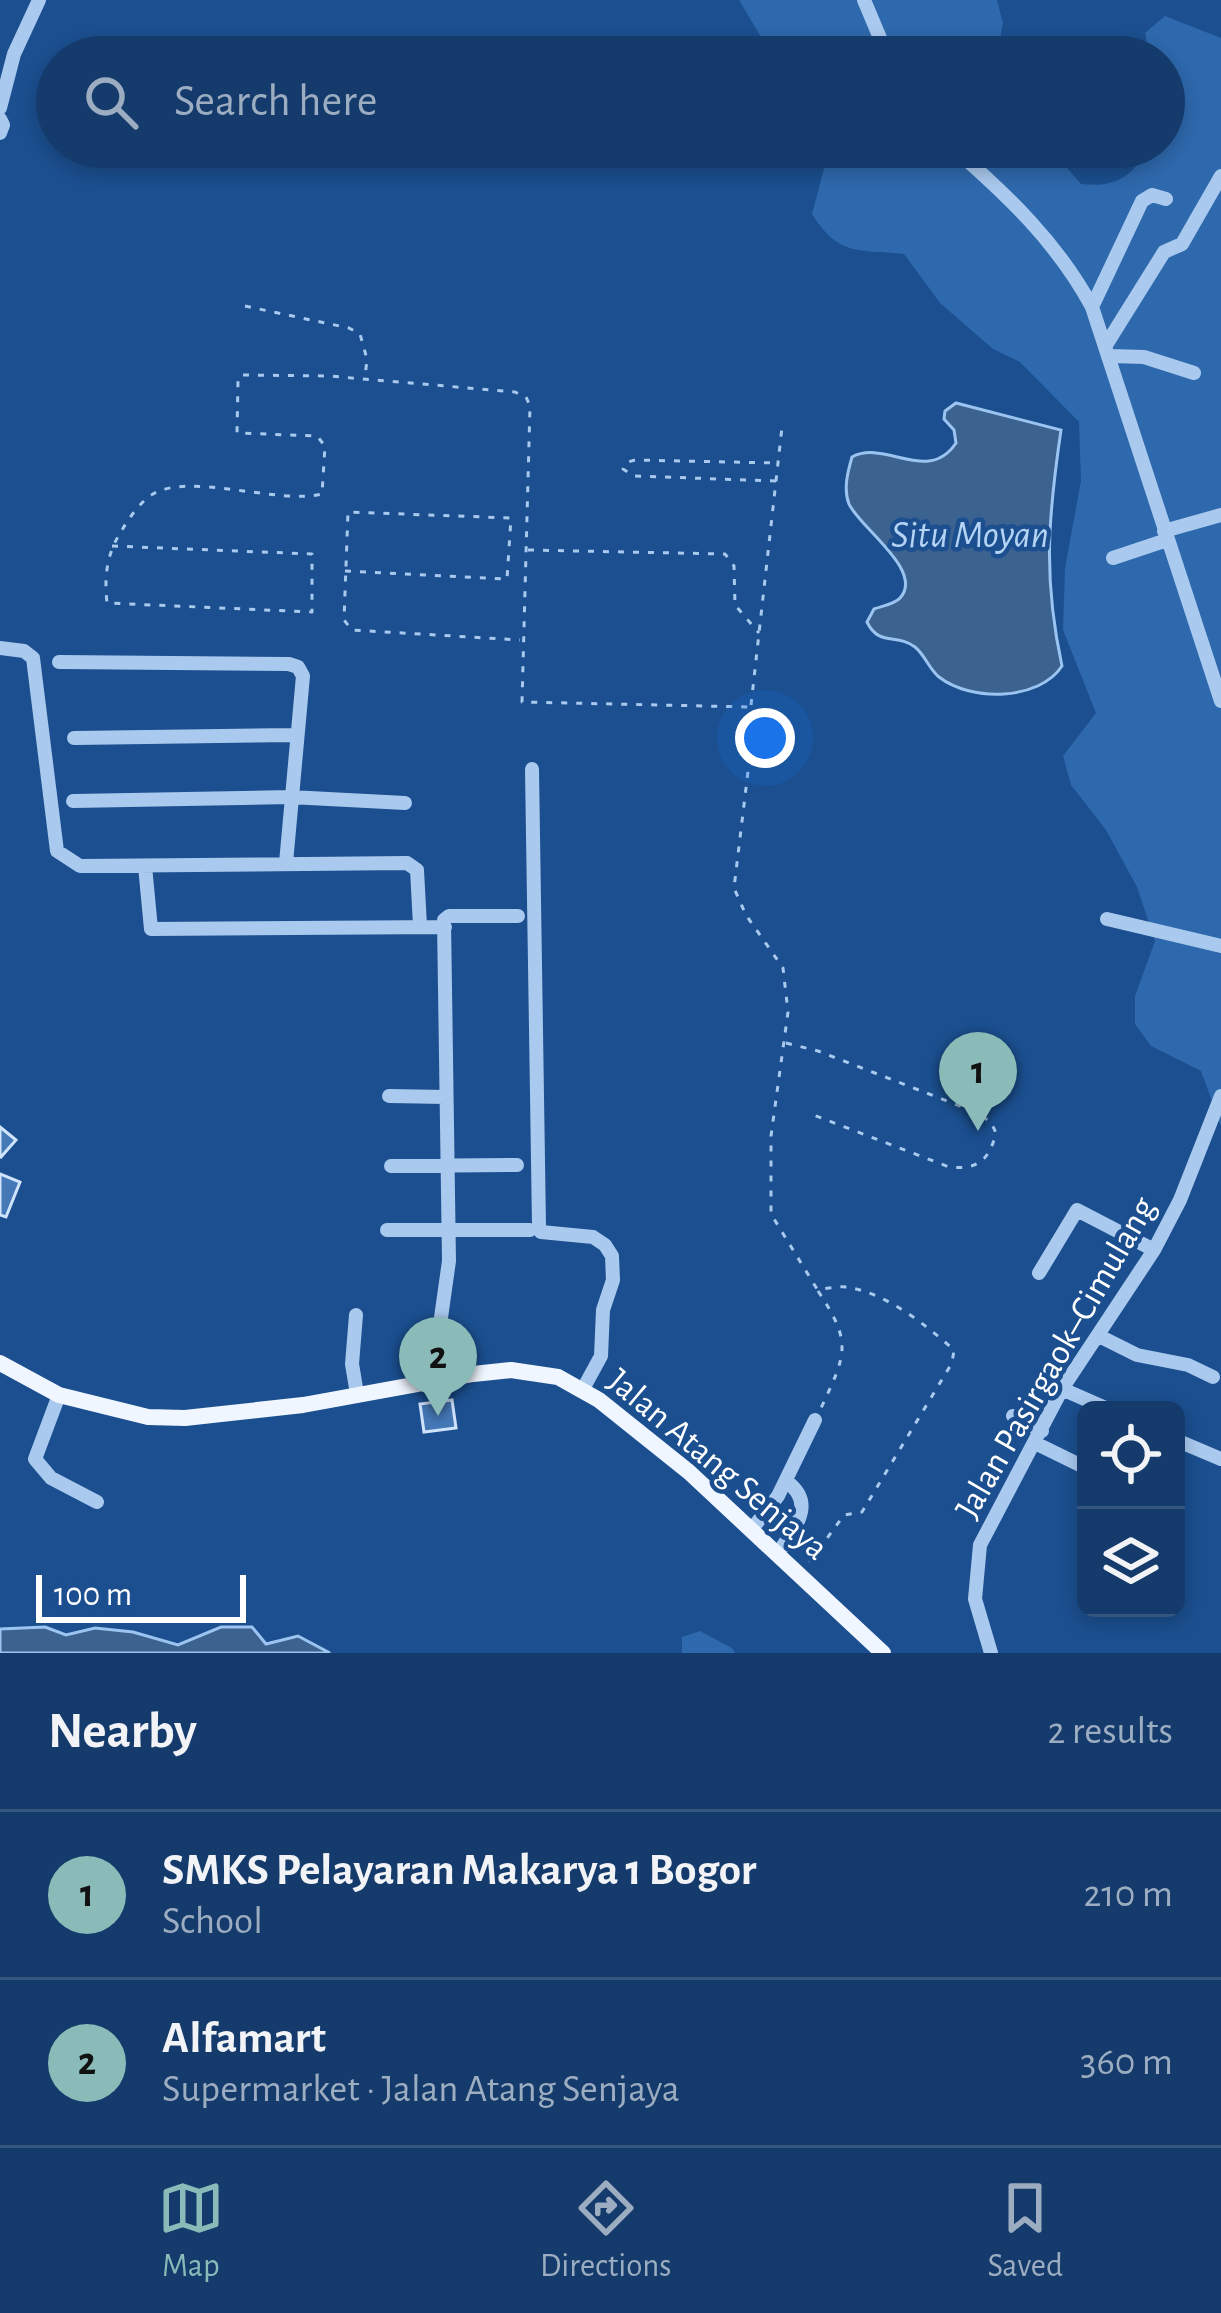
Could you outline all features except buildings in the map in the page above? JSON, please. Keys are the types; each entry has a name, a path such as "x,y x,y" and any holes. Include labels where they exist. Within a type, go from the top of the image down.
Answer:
{"main road":[{"name":"Jalan Atang Senjaya","path":"0,1363 59,1395 148,1418 303,1405 437,1368 473,1373 524,1371 587,1382 883,1653"}],"street":[{"path":"0,108 14,55 39,0"},
{"path":"864,0 879,36"},
{"path":"0,119 0,133"},
{"path":"975,168 1037,226 1070,266 1092,307 1221,701"},
{"path":"1108,351 1164,252 1182,244 1221,176"},
{"path":"1092,307 1142,201 1152,195 1166,199"},
{"path":"1108,351 1194,373"},
{"path":"1113,558 1221,514"},
{"path":"0,648 24,651 33,658 57,851 80,866 415,865 420,926"},
{"path":"59,662 298,667 303,676 286,863"},
{"path":"74,738 296,735"},
{"path":"532,769 538,1226 541,1232 593,1237 611,1256 613,1280 603,1310 601,1356 587,1382"},
{"path":"73,801 290,797 405,803"},
{"path":"145,866 151,929 445,927"},
{"path":"437,1368 449,1230 445,917 518,916"},
{"path":"1107,919 1221,946"},
{"path":"389,1096 445,1097"},
{"name":"Jalan Pasirgaok–Cimulang","path":"991,1653 975,1599 976,1562 987,1530 1062,1389 1154,1250 1180,1200 1221,1096"},
{"path":"391,1166 517,1165"},
{"path":"1039,1273 1077,1210 1154,1250"},
{"path":"387,1230 530,1230"},
{"path":"356,1315 352,1364 356,1388"},
{"path":"1099,1336 1137,1354 1188,1365 1213,1377"},
{"path":"1062,1389 1089,1401"},
{"path":"59,1395 35,1459 51,1478 98,1502"},
{"path":"1013,1416 1077,1462"},
{"path":"752,1529 785,1480 815,1420"},
{"path":"1185,1444 1221,1459"},
{"path":"778,1553 801,1520 803,1502 785,1480"}],"path":[{"path":"245,306 360,334 367,359 364,380"},
{"path":"112,545 312,554 312,612 107,602 112,545 153,493 181,487 322,494 323,440 237,433 242,375 515,392 526,397 530,406 522,701 751,707"},
{"path":"782,427 734,888 746,915 783,968 788,1012 771,1136 770,1214 841,1326 843,1355 815,1420"},
{"path":"776,481 634,476 623,469 635,460 778,464"},
{"path":"345,571 507,579 511,518 348,512 345,571 344,620 352,630 522,640"},
{"path":"526,550 724,554 734,566 735,605 759,633"},
{"path":"784,1042 973,1111 991,1122 996,1133 983,1162 970,1169 950,1167 811,1114"},
{"path":"800,1574 844,1515 862,1512 952,1364 954,1350 921,1322 886,1302 848,1287 817,1289"}],"shaded area":[{"path":"739,0 997,0 1003,23 1000,36 760,36"},
{"path":"1165,16 1221,38 1221,1126 1201,1071 1151,1046 1135,1024 1135,996 1155,941 1137,887 1106,830 1071,785 1063,756 1096,713 1063,630 1065,568 1081,481 1079,422 1020,362 993,349 940,303 904,254 841,244 812,214 824,168 1067,168 1081,184 1104,184 1134,168 1185,168 1185,36 1145,33"},
{"path":"700,1631 735,1653 682,1653 682,1637"}],"water":[{"name":"Situ Moyan","path":"956,403 1061,430 1050,548 1052,604 1062,666 1038,686 1021,691 986,694 953,685 936,674 915,647 877,634 867,622 874,609 898,600 905,587 904,575 849,504 846,486 852,457 878,453 919,461 945,455 956,443 945,411"},
{"path":"45,1627 66,1635 95,1628 133,1632 178,1645 221,1627 252,1627 266,1644 298,1636 330,1653 0,1653 0,1629"}],"place":[{"name":"SMKS Pelayaran Makarya 1 Bogor","path":"978,1131"},
{"name":"Alfamart","path":"438,1416"}]}
